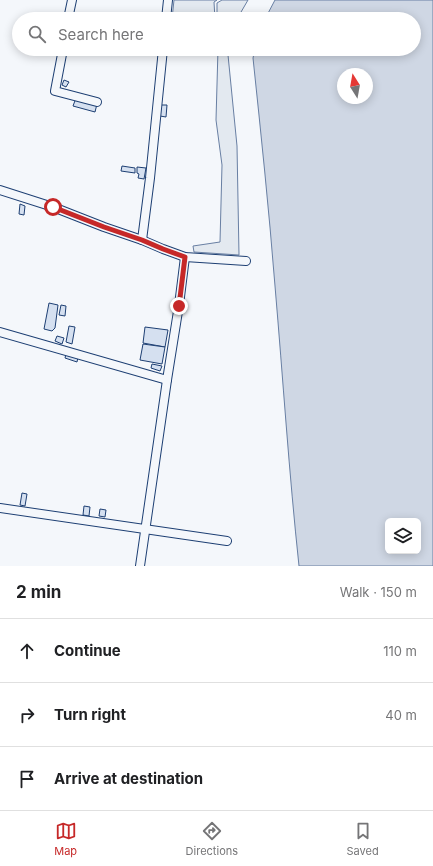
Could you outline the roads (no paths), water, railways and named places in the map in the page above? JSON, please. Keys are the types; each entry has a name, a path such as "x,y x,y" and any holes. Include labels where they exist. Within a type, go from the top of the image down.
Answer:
{"street":[{"path":"69,12 72,0"},
{"path":"167,12 168,0"},
{"path":"62,56 55,91 97,102"},
{"path":"142,240 162,56"},
{"path":"0,190 53,207 185,257 246,261"},
{"path":"140,566 185,257"},
{"path":"0,332 167,380"},
{"path":"0,508 226,541"}]}
